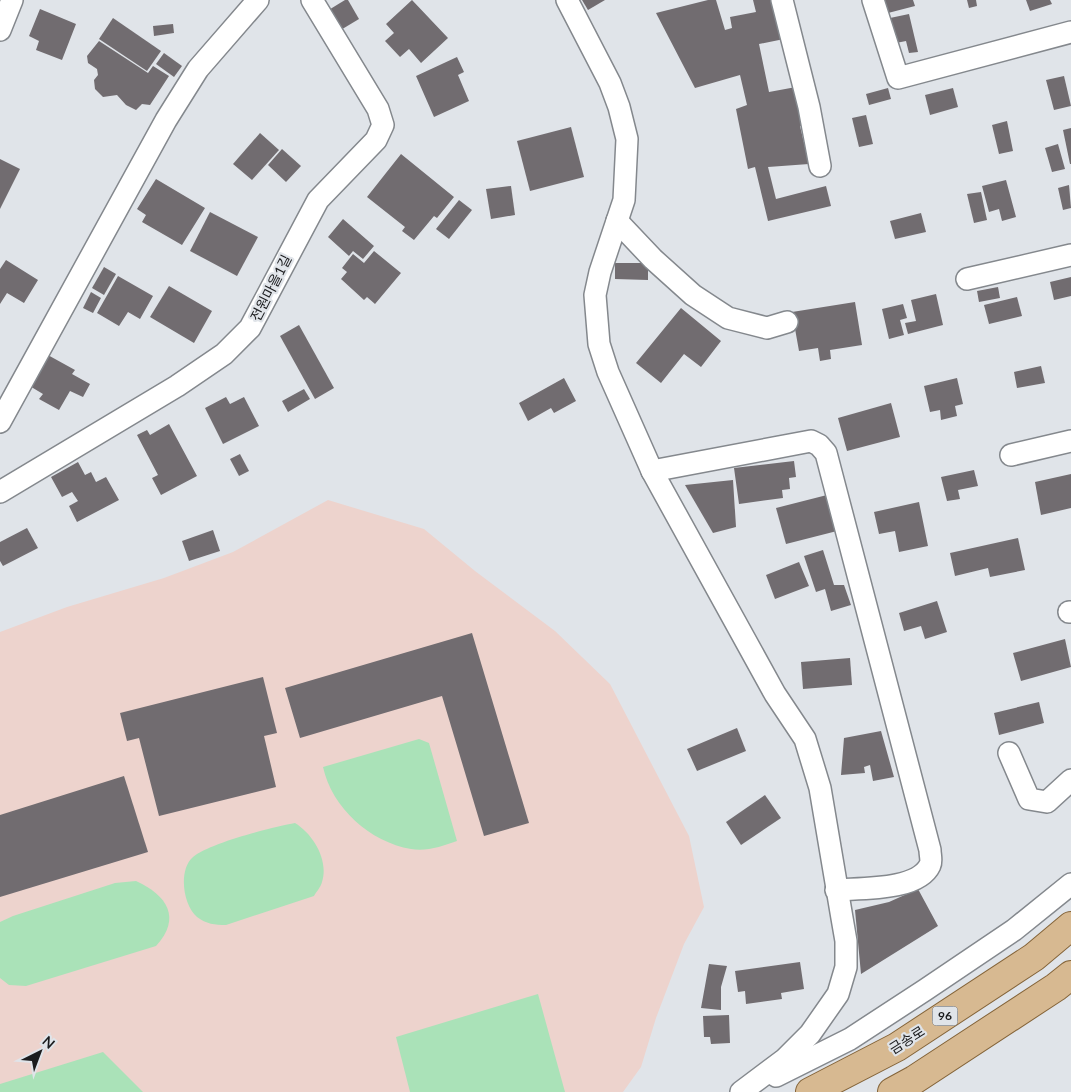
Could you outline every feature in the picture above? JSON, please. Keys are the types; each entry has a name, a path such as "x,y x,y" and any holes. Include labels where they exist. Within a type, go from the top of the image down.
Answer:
{"main road":[{"name":"금송로","path":"810,1092 897,1047 1034,957 1071,926"},
{"path":"892,1092 998,1026 1071,975"}],"street":[{"path":"0,30 12,0"},
{"path":"0,422 166,120 198,69 258,0"},
{"name":"전원마을1길","path":"0,492 177,386 224,354 250,328 318,200 376,140 383,125 378,109 312,0"},
{"path":"566,0 610,83 625,131 627,167 624,200 600,272 595,295 599,344 608,372 652,471 775,694 805,738 820,788 846,941 846,967 838,994 810,1034 785,1060 742,1092"},
{"path":"782,0 806,98 820,166"},
{"path":"873,0 898,78 1071,32"},
{"path":"617,221 693,295 728,318 767,328 787,322"},
{"path":"967,279 1071,255"},
{"path":"652,471 811,441 819,445 826,453 930,850 931,863 925,873 915,880 898,885 836,890"},
{"path":"1011,455 1071,441"},
{"path":"1009,753 1029,799 1047,802 1071,780"},
{"path":"742,1092 850,1039 1014,930 1071,884"}],"shaded area":[{"path":"328,500 424,529 475,571 555,631 610,684 689,836 704,907 684,944 656,1018 641,1067 623,1092 0,1092 0,632 67,607 164,578 233,552"}],"green space":[{"path":"419,739 429,743 457,841 423,850 411,849 381,839 355,821 335,796 323,767"},
{"path":"295,823 308,834 318,848 321,857 324,874 314,896 226,925 211,924 197,917 192,912 186,896 184,879 185,870 193,857 227,841"},
{"path":"136,881 156,893 163,900 167,908 168,926 164,936 156,946 26,986 9,985 0,978 0,922 13,916 115,883"},
{"path":"538,994 565,1092 410,1092 396,1037"},
{"path":"103,1052 143,1092 0,1092 0,1084"}],"building":[{"path":"348,0 359,19 339,31 327,11"},
{"path":"412,0 448,38 421,63 409,49 400,57 385,41 394,33 386,24"},
{"path":"582,0 605,0 588,10"},
{"path":"708,0 716,0 725,30 732,28 730,17 756,12 753,0 771,0 784,39 759,44 769,92 796,87 806,125 800,126 809,164 768,167 776,199 826,186 831,206 768,221 755,167 748,169 736,109 747,105 740,75 695,88 656,13"},
{"path":"884,0 913,0 915,6 888,13"},
{"path":"967,0 976,0 977,6 969,8"},
{"path":"1026,0 1050,0 1052,4 1030,11"},
{"path":"40,9 76,24 62,60 36,50 39,41 29,36"},
{"path":"909,14 918,52 909,53 906,41 896,43 890,18"},
{"path":"113,18 161,51 147,71 99,39"},
{"path":"173,24 174,33 154,36 153,26"},
{"path":"99,41 148,73 153,66 169,76 150,105 142,104 136,110 126,105 117,95 103,97 95,89 94,80 98,75 97,69 88,63 87,56"},
{"path":"164,53 182,66 174,77 156,64"},
{"path":"457,57 464,72 458,75 469,101 434,117 416,76"},
{"path":"1064,76 1071,106 1054,110 1046,80"},
{"path":"888,88 891,99 869,105 866,94"},
{"path":"953,88 958,107 930,115 925,95"},
{"path":"866,115 873,144 859,147 852,118"},
{"path":"1007,121 1013,151 999,154 992,125"},
{"path":"571,127 584,177 530,191 517,141"},
{"path":"1071,128 1071,164 1070,164 1063,130"},
{"path":"260,133 279,150 252,180 233,164"},
{"path":"1058,144 1065,169 1052,172 1045,148"},
{"path":"282,149 301,166 286,182 268,165"},
{"path":"401,154 454,197 437,218 434,216 414,240 402,231 405,227 367,197"},
{"path":"0,159 20,169 0,209"},
{"path":"156,179 205,208 182,245 142,222 146,215 137,209"},
{"path":"1006,180 1016,217 1002,221 999,209 989,212 982,186"},
{"path":"1069,185 1071,208 1063,210 1058,188"},
{"path":"511,186 515,215 491,219 486,189"},
{"path":"981,192 987,220 974,223 967,194"},
{"path":"459,200 472,210 449,239 436,229"},
{"path":"210,212 258,237 237,276 190,251"},
{"path":"921,213 926,232 895,239 890,221"},
{"path":"343,219 374,246 363,259 353,251 349,256 328,237"},
{"path":"374,251 401,273 375,304 367,297 364,300 341,279 347,272 342,268 353,254 364,263"},
{"path":"6,260 38,280 24,303 7,293 0,304 0,269"},
{"path":"615,263 648,263 648,280 615,279"},
{"path":"104,267 116,274 104,295 92,288"},
{"path":"118,276 153,296 140,319 128,312 119,326 97,313"},
{"path":"1071,277 1071,296 1054,300 1050,282"},
{"path":"169,286 212,311 194,343 150,317"},
{"path":"998,287 1000,298 979,302 977,291"},
{"path":"91,292 101,298 93,313 83,308"},
{"path":"936,294 943,325 908,334 905,323 916,321 911,300"},
{"path":"1017,297 1022,316 989,324 984,305"},
{"path":"855,302 862,345 830,350 831,359 820,361 818,348 799,351 792,312"},
{"path":"903,304 907,318 900,320 904,335 889,339 882,309"},
{"path":"681,308 721,341 701,367 684,354 661,383 636,363"},
{"path":"299,325 334,388 315,399 280,336"},
{"path":"46,354 75,370 72,374 90,384 83,397 70,391 59,410 39,399 43,394 28,385"},
{"path":"1041,366 1045,383 1017,388 1014,372"},
{"path":"564,378 576,401 554,413 551,408 528,421 519,403"},
{"path":"957,378 963,404 955,406 957,416 941,420 940,410 930,412 924,386"},
{"path":"304,389 310,399 288,412 282,401"},
{"path":"226,397 230,404 244,397 259,426 223,444 205,408"},
{"path":"891,403 900,437 847,451 838,418"},
{"path":"169,424 197,476 161,495 152,478 158,475 137,435 147,430 150,435"},
{"path":"240,454 249,471 239,476 230,459"},
{"path":"794,461 796,477 789,478 790,489 782,490 783,498 739,504 734,468"},
{"path":"78,462 85,475 91,472 96,482 106,477 119,500 77,522 69,506 78,501 72,492 62,497 51,477"},
{"path":"974,470 978,486 958,490 960,499 947,501 941,477"},
{"path":"1071,474 1071,508 1041,515 1035,482"},
{"path":"733,480 736,527 713,533 685,485"},
{"path":"827,495 837,531 786,544 776,508"},
{"path":"919,502 928,546 899,552 895,531 879,534 874,512"},
{"path":"27,528 38,548 3,566 0,561 0,542"},
{"path":"213,530 220,551 189,561 182,541"},
{"path":"1018,538 1025,570 990,577 988,568 955,576 950,553"},
{"path":"823,550 834,585 844,585 851,605 831,611 825,589 816,592 804,556"},
{"path":"799,562 809,586 775,599 766,575"},
{"path":"937,601 947,632 925,639 921,626 904,631 899,613"},
{"path":"472,633 529,823 484,836 442,696 300,738 285,688"},
{"path":"1065,639 1071,667 1021,681 1013,653"},
{"path":"850,658 852,685 803,689 801,662"},
{"path":"263,677 277,733 264,736 276,787 159,816 139,738 127,741 120,713"},
{"path":"1039,702 1044,723 999,735 994,713"},
{"path":"737,728 746,751 697,771 687,749"},
{"path":"881,731 894,777 873,781 870,765 864,767 865,773 841,775 844,738"},
{"path":"124,776 148,852 0,897 0,815"},
{"path":"765,795 781,818 741,845 726,822"},
{"path":"918,889 938,926 861,974 855,910 889,902"},
{"path":"800,962 804,989 781,993 782,999 746,1004 745,991 738,992 735,971"},
{"path":"709,964 727,966 721,987 721,1010 701,1008"},
{"path":"729,1015 730,1043 711,1044 710,1037 704,1037 703,1016"}]}
